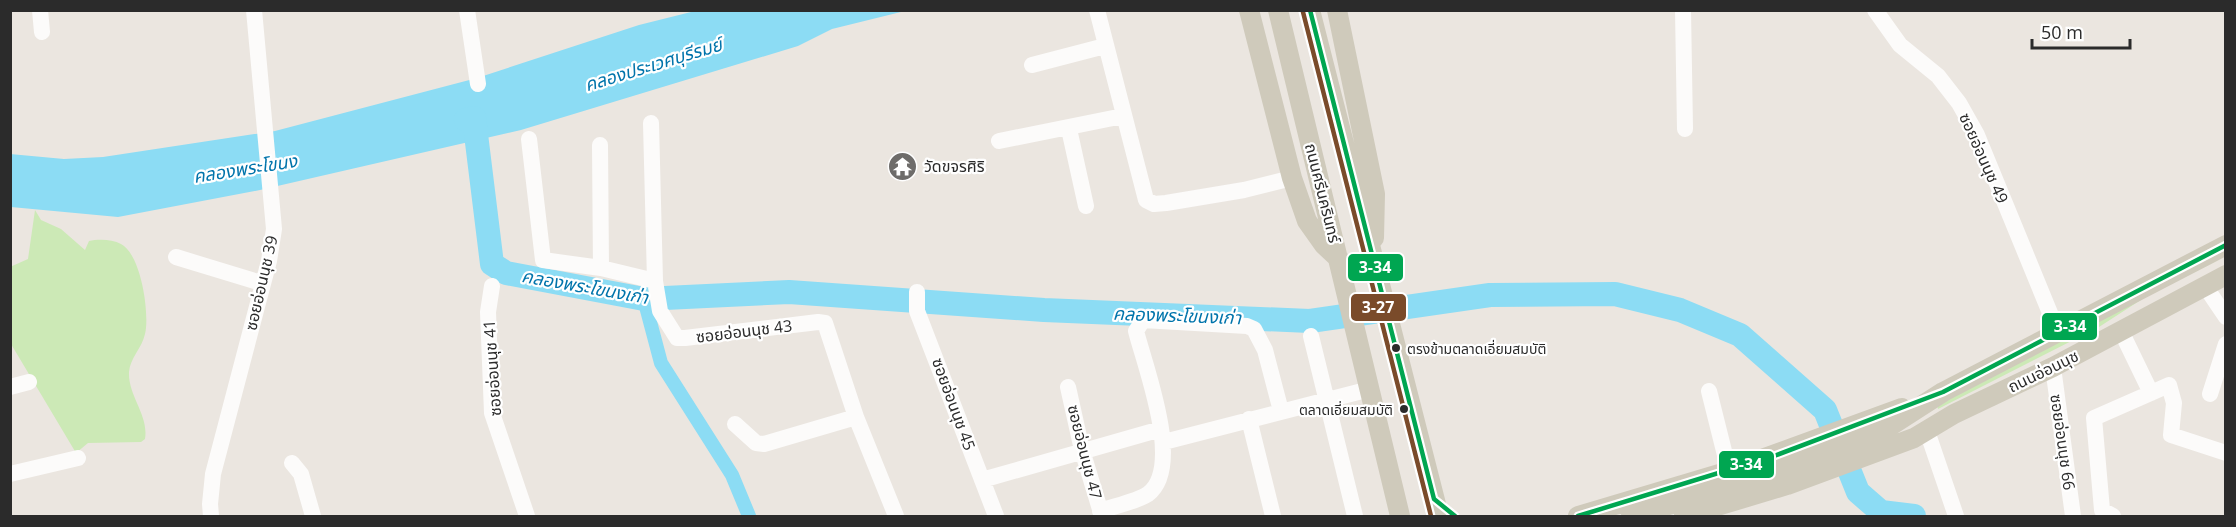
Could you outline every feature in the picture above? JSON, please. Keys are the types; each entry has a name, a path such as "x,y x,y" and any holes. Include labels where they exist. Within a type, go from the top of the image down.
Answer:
{"main road":[{"path":"1249,10 1292,178 1312,230 1339,259"},
{"name":"ถนนศรีนครินทร์","path":"1278,10 1399,513"},
{"name":"ถนนศรีนครินทร์","path":"1310,10 1436,508"},
{"path":"1337,10 1375,194 1373,253"},
{"name":"ถนนอ่อนนุช","path":"1870,439 1942,392 2057,330 2226,245"},
{"name":"ถนนอ่อนนุช","path":"1684,516 1787,485 1898,444 1927,431 1954,414 2053,367 2226,275"},
{"name":"ถนนอ่อนนุช","path":"1578,516 1774,456 1942,392"},
{"name":"ถนนอ่อนนุช","path":"1631,516 1778,472 1870,439 1954,414"},
{"path":"1436,508 1455,516"}],"street":[{"path":"40,10 42,32"},
{"name":"ซอยอ่อนนุช 39","path":"212,516 210,504 213,474 274,229 254,10"},
{"path":"467,10 478,84"},
{"path":"1096,10 1144,196 1149,202 1166,203 1244,190 1292,178"},
{"path":"1683,10 1685,129"},
{"name":"ซอยอ่อนนุช 49","path":"1875,10 1900,45 1938,76 1959,103 1977,135 2057,330"},
{"path":"1032,65 1105,46"},
{"path":"999,141 1069,129 1123,116"},
{"path":"529,139 543,260 601,268 657,296 651,123"},
{"path":"1069,129 1086,206"},
{"path":"600,145 601,268"},
{"path":"176,257 261,283"},
{"name":"ซอยอ่อนนุช 41","path":"492,286 488,312 492,413 527,516"},
{"path":"2205,286 2226,317"},
{"name":"ซอยอ่อนนุช 43","path":"657,296 677,338 818,322 825,324 856,417 896,516"},
{"name":"ซอยอ่อนนุช 45","path":"917,301 996,516"},
{"path":"1101,514 1148,494 1162,477 1162,436 1136,331 1143,320 1247,326 1254,329 1265,350 1281,411"},
{"path":"2121,331 2151,393"},
{"path":"1311,336 1355,516"},
{"path":"2210,394 2226,344"},
{"name":"ซอยอ่อนนุช 66","path":"2053,367 2073,516"},
{"path":"10,387 29,382"},
{"path":"2113,516 2102,510 2094,418 2169,385 2174,403 2171,435 2225,450"},
{"name":"ซอยอ่อนนุช 47","path":"1068,387 1082,450 1101,514"},
{"path":"982,480 1082,450 1249,419 1370,389"},
{"path":"1709,391 1729,471"},
{"path":"735,424 756,443 764,444 856,417"},
{"path":"1249,419 1273,516"},
{"path":"1927,431 1955,515"},
{"path":"10,474 78,458"},
{"path":"292,463 301,474 313,516"}],"green space":[{"path":"35,210 41,220 61,229 85,250 89,241 109,240 121,244 134,259 142,285 146,313 145,334 129,372 132,389 144,422 145,439 141,442 88,443 76,453 11,344 10,267 28,259"},
{"path":"2225,257 2150,294 2099,327 1938,409 1937,405 2149,293"}],"water":[{"path":"695,11 905,11 832,29 798,46 521,130 260,190 118,217 11,207 10,154 64,159 103,157 275,131 477,78 639,25"}],"waterway":[{"name":"คลองพระโขนงเก่า","path":"466,120 474,118 492,264 506,273 644,299 789,292 1044,310 1310,321 1490,295 1615,294 1680,310 1740,335 1825,410 1858,492 1881,512 1914,516"},
{"path":"644,299 661,363 732,475 749,516"}],"transit line":[{"name":"3-34","path":"1310,10 1434,499 1455,516"},
{"name":"3-27","path":"1303,12 1431,516"},
{"name":"3-34","path":"1578,516 1774,456 1943,392 2226,245"}],"place":[{"name":"วัดขจรศิริ","path":"903,166"},
{"name":"ตรงข้ามตลาดเอี่ยมสมบัติ","path":"1396,348"},
{"name":"ตลาดเอี่ยมสมบัติ","path":"1404,409"}],"water label":[{"name":"คลองประเวศบุรีรมย์","path":"653,64"},
{"name":"คลองพระโขนง","path":"245,168"}]}
